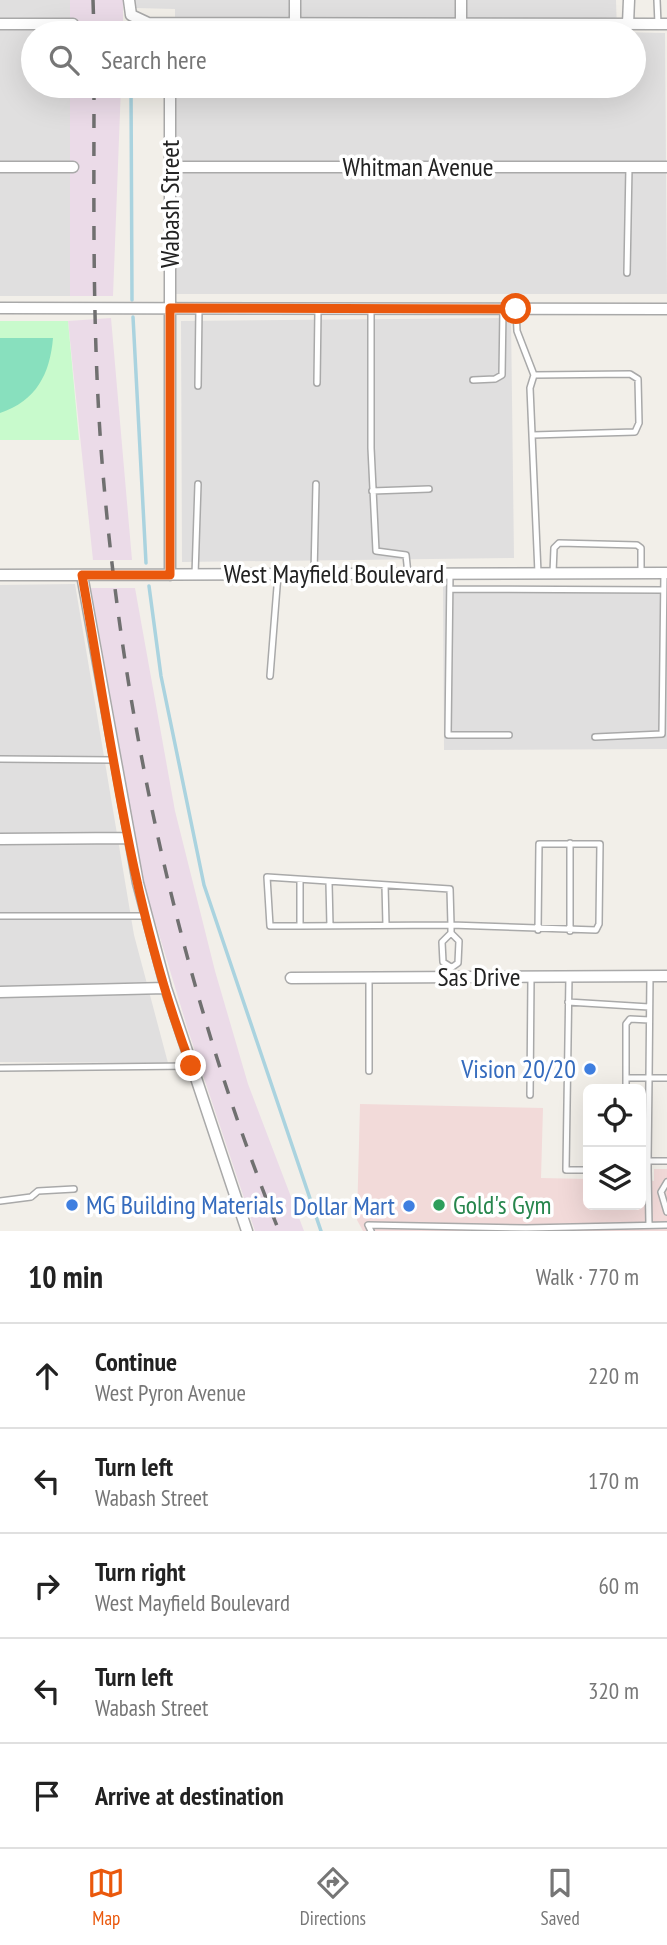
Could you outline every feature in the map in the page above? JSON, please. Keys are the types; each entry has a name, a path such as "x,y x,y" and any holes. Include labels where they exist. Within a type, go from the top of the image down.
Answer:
{"street":[{"path":"129,0 131,15 144,21"},
{"path":"295,0 295,21"},
{"path":"461,0 461,21"},
{"path":"628,21 629,0"},
{"path":"0,24 21,24"},
{"name":"Wabash Street","path":"170,98 170,575"},
{"path":"0,167 73,167"},
{"name":"Whitman Avenue","path":"170,167 667,167"},
{"path":"0,308 667,309"},
{"name":"West Mayfield Boulevard","path":"0,575 665,573"},
{"path":"82,575 128,838 147,916 166,988 247,1231"},
{"path":"0,839 128,838"},
{"name":"Sas Drive","path":"291,978 450,972 531,976 667,976"},
{"path":"0,992 166,988"}],"lane":[{"path":"657,0 662,24"},
{"path":"627,273 629,167"},
{"path":"198,386 200,308"},
{"path":"372,309 372,491 376,551 406,555 408,574"},
{"path":"473,380 495,379 502,375 503,309"},
{"path":"516,309 517,331 534,374 530,388 538,573"},
{"path":"317,383 318,310"},
{"path":"533,435 635,432 639,423 638,379 630,374 534,374"},
{"path":"195,575 198,484"},
{"path":"314,574 316,484"},
{"path":"372,491 429,489"},
{"path":"554,573 554,548 559,543 637,545 641,548 640,573"},
{"path":"450,573 448,735 509,735"},
{"path":"595,737 663,734 665,573"},
{"path":"270,676 278,574"},
{"path":"450,589 663,590"},
{"path":"0,759 114,760"},
{"path":"451,933 442,942 443,962 450,972 458,963 459,942 451,933 451,925 450,889 267,877 270,926 451,925 538,930 596,930 599,924 600,844 539,844 538,930"},
{"path":"570,844 570,930"},
{"path":"300,880 300,926"},
{"path":"329,883 330,926"},
{"path":"385,885 386,925"},
{"path":"0,916 147,916"},
{"path":"530,1096 531,976"},
{"path":"569,976 566,1170 583,1170"},
{"path":"646,1166 650,976"},
{"path":"369,977 369,1071"},
{"path":"568,1002 649,1007"},
{"path":"626,1084 626,1024 630,1019 649,1020"},
{"path":"0,1068 191,1066"},
{"path":"626,1078 667,1078"},
{"path":"648,1161 667,1161"},
{"path":"667,1182 661,1192 667,1212"},
{"path":"0,1201 31,1197 38,1191 74,1189"},
{"path":"646,1192 649,1225"},
{"path":"371,1231 368,1225 526,1230 667,1225"}],"shaded area":[{"path":"0,0 70,0 70,21 21,21 21,98 70,98 70,296 0,296"},
{"path":"70,0 123,0 123,21 70,21"},
{"path":"135,0 616,0 617,21 175,21 175,9 135,8"},
{"path":"646,33 665,33 667,294 176,294 175,98 646,98"},
{"path":"70,98 121,98 113,296 70,296"},
{"path":"111,318 132,560 93,560 68,321"},
{"path":"511,318 514,558 182,562 181,321"},
{"path":"75,584 134,935 168,1063 0,1062 0,585"},
{"path":"443,586 667,586 667,749 444,750"},
{"path":"91,588 135,588 175,811 215,971 248,1084 304,1231 255,1231 188,1030 145,888"},
{"path":"360,1104 543,1108 541,1178 583,1179 583,1210 646,1210 646,1180 654,1181 654,1169 667,1169 667,1231 363,1231 357,1220"}],"green space":[{"path":"0,321 68,321 79,440 0,440"},
{"path":"0,338 53,338 49,363 39,384 23,401 0,413"}],"waterway":[{"path":"131,98 132,300"},
{"path":"133,317 146,563"},
{"path":"149,586 161,676 204,885 321,1231"}],"railway":[{"path":"93,0 94,21"},
{"path":"94,98 97,385 104,485 127,675 164,864 188,958 245,1142 279,1231"}],"place":[{"name":"Vision 20/20","path":"590,1069"},
{"name":"MG Building Materials","path":"72,1205"},
{"name":"Gold's Gym","path":"439,1205"},
{"name":"Dollar Mart","path":"409,1206"}],"route":[{"path":"191,1066 166,988 128,838 82,575 170,575 170,308 516,309"}]}
